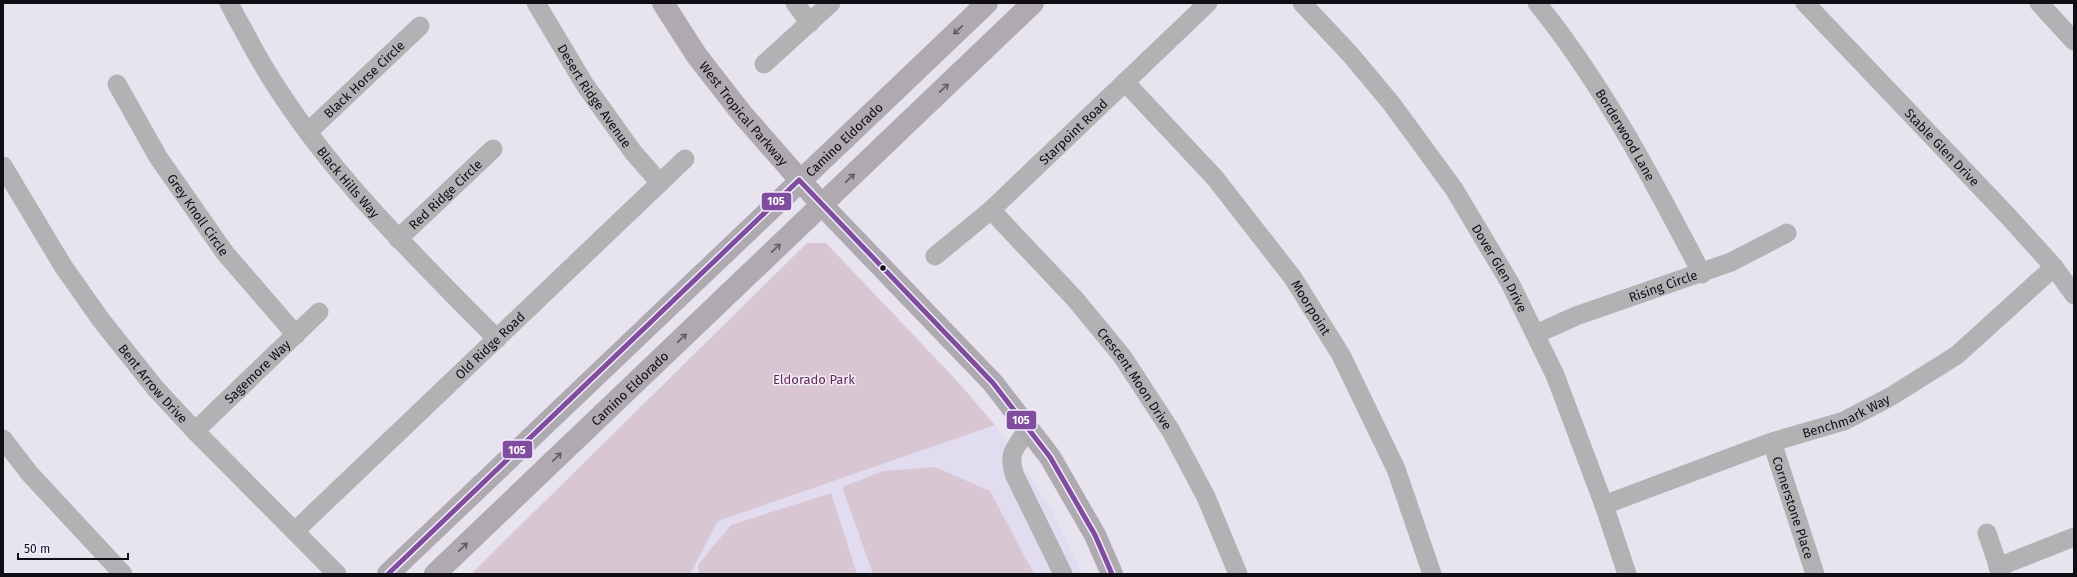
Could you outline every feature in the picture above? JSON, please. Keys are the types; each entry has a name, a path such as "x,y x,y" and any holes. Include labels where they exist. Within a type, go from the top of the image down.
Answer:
{"main road":[{"name":"West Tropical Parkway","path":"663,3 696,56 743,115 799,180 987,376 1050,458 1088,522 1112,574"},
{"name":"Camino Eldorado","path":"388,574 799,180 987,3"},
{"name":"Camino Eldorado","path":"435,574 1033,3"}],"street":[{"name":"Desert Ridge Avenue","path":"536,3 585,85 633,152 660,183"},
{"path":"795,3 810,23"},
{"path":"764,64 831,3"},
{"name":"Starpoint Road","path":"935,256 990,210 1208,3"},
{"name":"Dover Glen Drive","path":"1302,3 1350,54 1391,103 1454,190 1510,283 1555,375 1604,505 1627,574"},
{"name":"Borderwood Lane","path":"1537,3 1588,73 1640,156 1702,274"},
{"name":"Stable Glen Drive","path":"1805,3 2007,215 2054,267 2074,295"},
{"path":"2039,3 2074,41"},
{"name":"Black Hills Way","path":"233,4 271,80 308,132 349,185 398,239 497,339"},
{"name":"Black Horse Circle","path":"308,132 420,26"},
{"name":"Moorpoint","path":"1125,82 1215,178 1293,278 1305,297 1341,355 1396,469 1432,574"},
{"name":"Grey Knoll Circle","path":"117,84 158,157 225,253 296,335"},
{"name":"Red Ridge Circle","path":"398,239 493,149"},
{"name":"Old Ridge Road","path":"295,531 685,159"},
{"name":"Bent Arrow Drive","path":"3,166 64,266 101,320 156,389 195,431 337,574"},
{"name":"Crescent Moon Drive","path":"990,210 1075,298 1122,356 1171,431 1206,497 1238,574"},
{"name":"Rising Circle","path":"1536,334 1576,316 1702,274 1732,262 1787,233"},
{"name":"Benchmark Way","path":"1604,505 1772,442 1844,421 1890,397 1957,355 2054,267"},
{"name":"Sagemore Way","path":"195,431 319,312"},
{"path":"1028,429 1015,448 1010,461 1015,476 1063,574"},
{"path":"3,439 30,474 123,574"},
{"name":"Cornerstone Place","path":"1772,442 1815,574"},
{"path":"1987,533 2000,571 2074,537"}],"shaded area":[{"path":"995,425 1051,508 1083,574 690,574 717,521"}],"green space":[{"name":"Eldorado Park","path":"807,243 826,243 958,382 995,425 718,521 690,574 471,574"},
{"path":"935,467 990,491 1034,574 873,574 842,487 883,471"},
{"path":"831,493 857,574 699,574 698,565 731,525"}],"transit line":[{"name":"105","path":"388,574 799,180 993,383 1050,457 1095,535 1112,574"}]}
